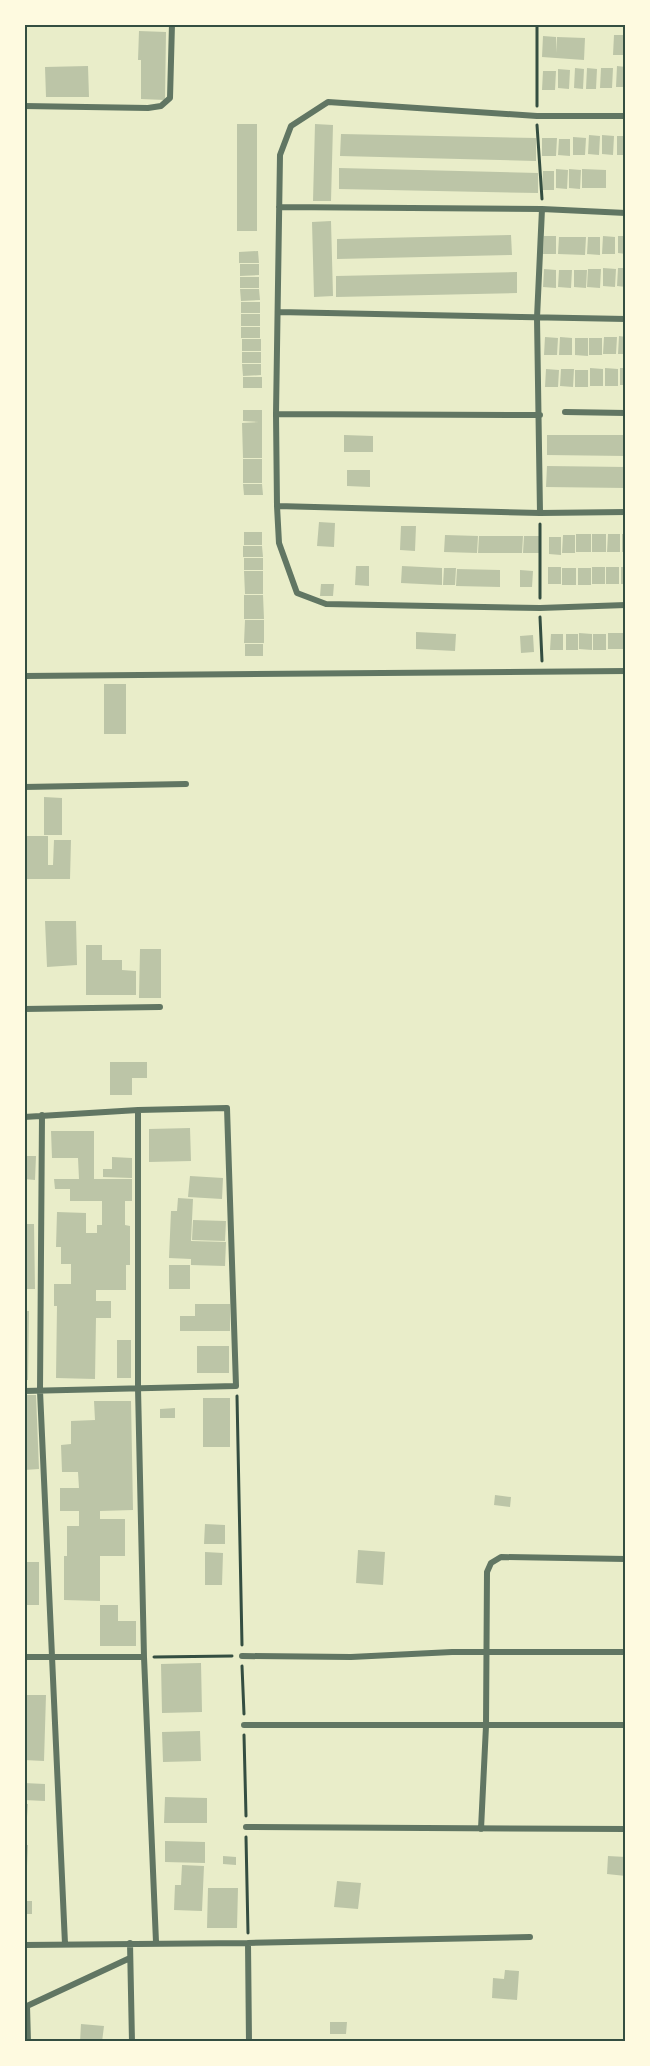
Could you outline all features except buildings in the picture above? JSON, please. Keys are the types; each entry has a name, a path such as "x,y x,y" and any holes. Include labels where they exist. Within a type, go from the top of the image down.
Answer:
{"street":[{"path":"24,106 148,108 161,106 170,98 172,24"},
{"path":"626,116 537,116 328,102 291,126 280,155 276,414 279,543 297,593 326,604 540,608 626,605"},
{"path":"279,207 542,209 626,213"},
{"path":"540,513 537,318 542,209"},
{"path":"278,312 626,319"},
{"path":"565,412 626,413"},
{"path":"276,414 540,415"},
{"path":"277,506 540,513 626,512"},
{"path":"24,676 626,671"},
{"path":"24,787 186,784"},
{"path":"24,1009 160,1007"},
{"path":"24,1117 138,1110 227,1108 236,1386 24,1392"},
{"path":"138,1110 138,1388 144,1657 156,1942"},
{"path":"42,1115 40,1391 64,1944"},
{"path":"481,1829 486,1726 487,1572 491,1563 501,1557 626,1559"},
{"path":"242,1656 351,1657 452,1652 626,1652"},
{"path":"24,1657 144,1657"},
{"path":"244,1725 626,1725"},
{"path":"246,1827 626,1829"},
{"path":"24,1944 248,1943 530,1937"},
{"path":"130,1943 132,2042"},
{"path":"248,1943 249,2042"},
{"path":"28,2042 27,2006 130,1958"}],"path":[{"path":"540,513 542,670"},
{"path":"144,1657 242,1656"}]}
